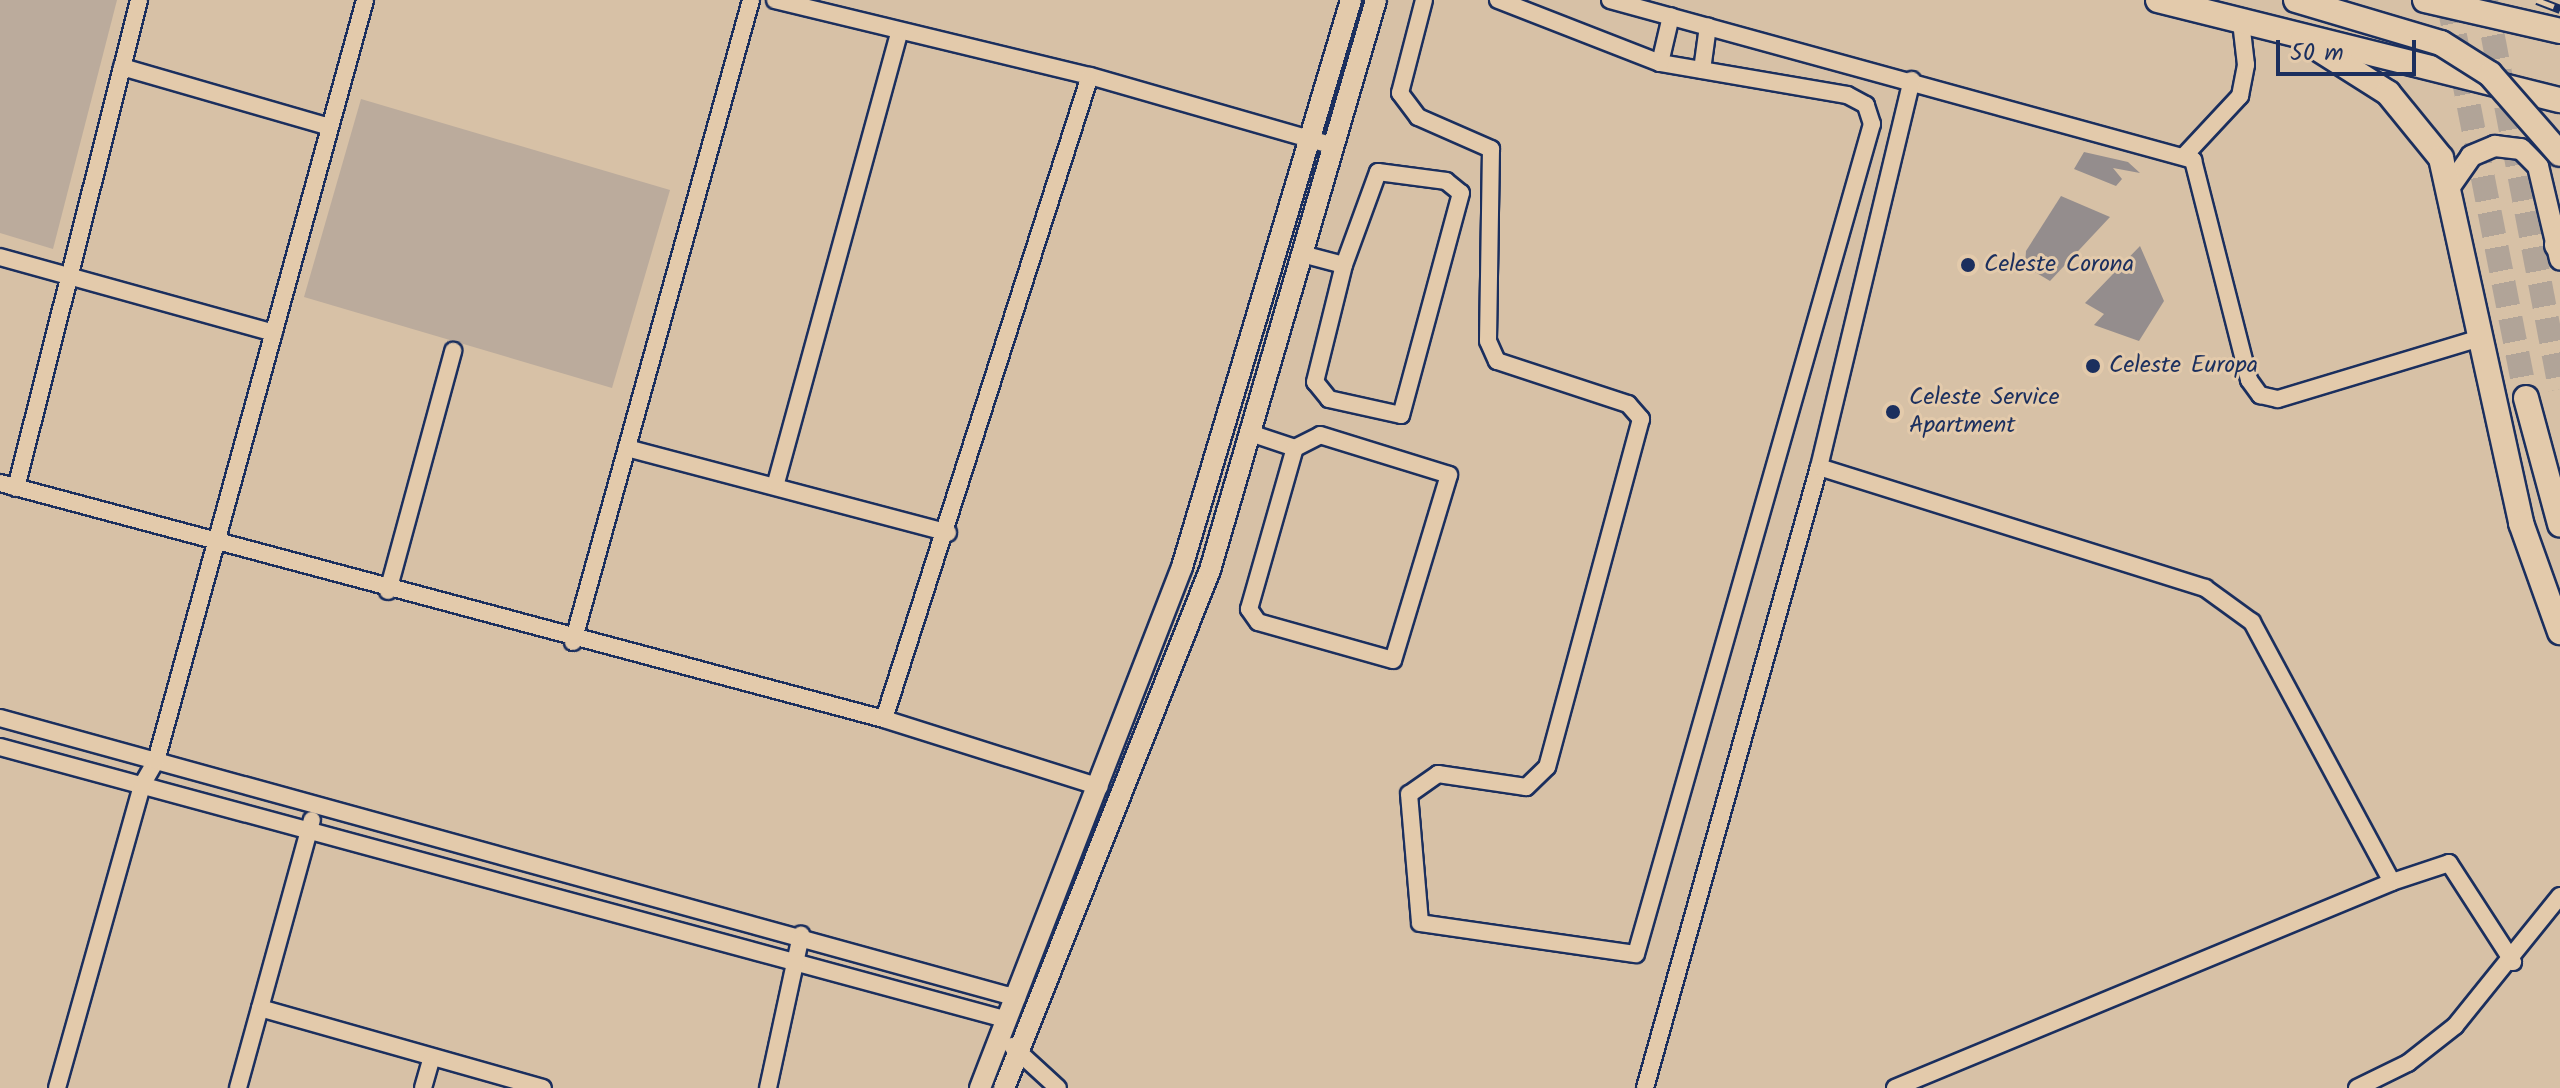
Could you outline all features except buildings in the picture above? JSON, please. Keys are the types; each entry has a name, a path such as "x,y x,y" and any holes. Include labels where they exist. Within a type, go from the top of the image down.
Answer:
{"main road":[{"path":"2158,0 2303,39 2560,100"},
{"path":"2296,0 2441,43 2490,74 2560,154"},
{"path":"2425,0 2560,31"},
{"path":"2303,39 2355,68 2407,111 2441,158 2483,337 2521,523 2560,632"},
{"path":"2526,398 2560,524"}],"street":[{"path":"139,0 69,276 8,485 573,642 884,719 1100,787"},
{"path":"57,1088 142,785 156,761 365,0"},
{"path":"573,642 751,0"},
{"path":"775,0 1090,76 1334,146"},
{"path":"980,1088 1100,787 1186,553 1351,0"},
{"path":"1004,1088 1210,570 1376,0"},
{"path":"1424,0 1400,93 1418,117 1491,149 1488,341 1497,361 1628,404 1641,419 1547,767 1526,787 1438,774 1409,794 1420,923 1636,954 1872,124 1866,105 1847,95 1660,63 1498,0"},
{"path":"1610,0 2185,155 2199,170 2249,380 2260,395 2278,399 2483,337"},
{"path":"1660,63 1671,16"},
{"path":"2185,155 2240,96 2246,65 2241,22"},
{"path":"1702,70 1708,26"},
{"path":"776,483 899,32"},
{"path":"122,67 330,127"},
{"path":"884,719 948,533 1090,76"},
{"path":"1645,1088 1819,467 1912,80"},
{"path":"2449,188 2471,156 2495,146 2521,149 2538,166 2559,247"},
{"path":"1378,172 1455,185 1460,203 1401,415 1329,399 1315,382 1344,265 1378,172"},
{"path":"1302,254 1344,265"},
{"path":"0,257 274,333"},
{"path":"388,591 453,351"},
{"path":"1250,433 1295,448 1320,435 1449,475 1393,660 1252,616 1248,601 1295,448"},
{"path":"627,448 776,483 948,533"},
{"path":"1819,467 2205,588 2252,622 2274,656 2392,882"},
{"path":"0,718 801,935 1017,998"},
{"path":"0,747 795,961 1005,1027 1019,1053 1058,1088"},
{"path":"238,1088 316,804"},
{"path":"1895,1088 2392,882 2449,863 2513,962"},
{"path":"2357,1088 2408,1063 2455,1026 2513,962 2560,896"},
{"path":"768,1088 801,935"},
{"path":"260,1008 543,1088"},
{"path":"423,1088 432,1057"}],"shaded area":[{"path":"0,0 117,0 53,249 0,233"},
{"path":"361,99 670,190 612,388 304,297"},
{"path":"2084,152 2128,162 2140,173 2113,168 2122,179 2116,186 2074,169"},
{"path":"2061,196 2110,217 2050,281 2025,266 2026,251"},
{"path":"2140,246 2164,301 2139,341 2094,325 2104,314 2085,303"}],"tunnel":[{"path":"2448,0 2526,398"},
{"path":"2486,0 2560,389"}],"railway":[{"path":"2537,0 2560,9"}],"place":[{"name":"Celeste Corona","path":"1968,265"},
{"name":"Celeste Europa","path":"2093,366"},
{"name":"Celeste Service Apartment","path":"1893,412"}]}
